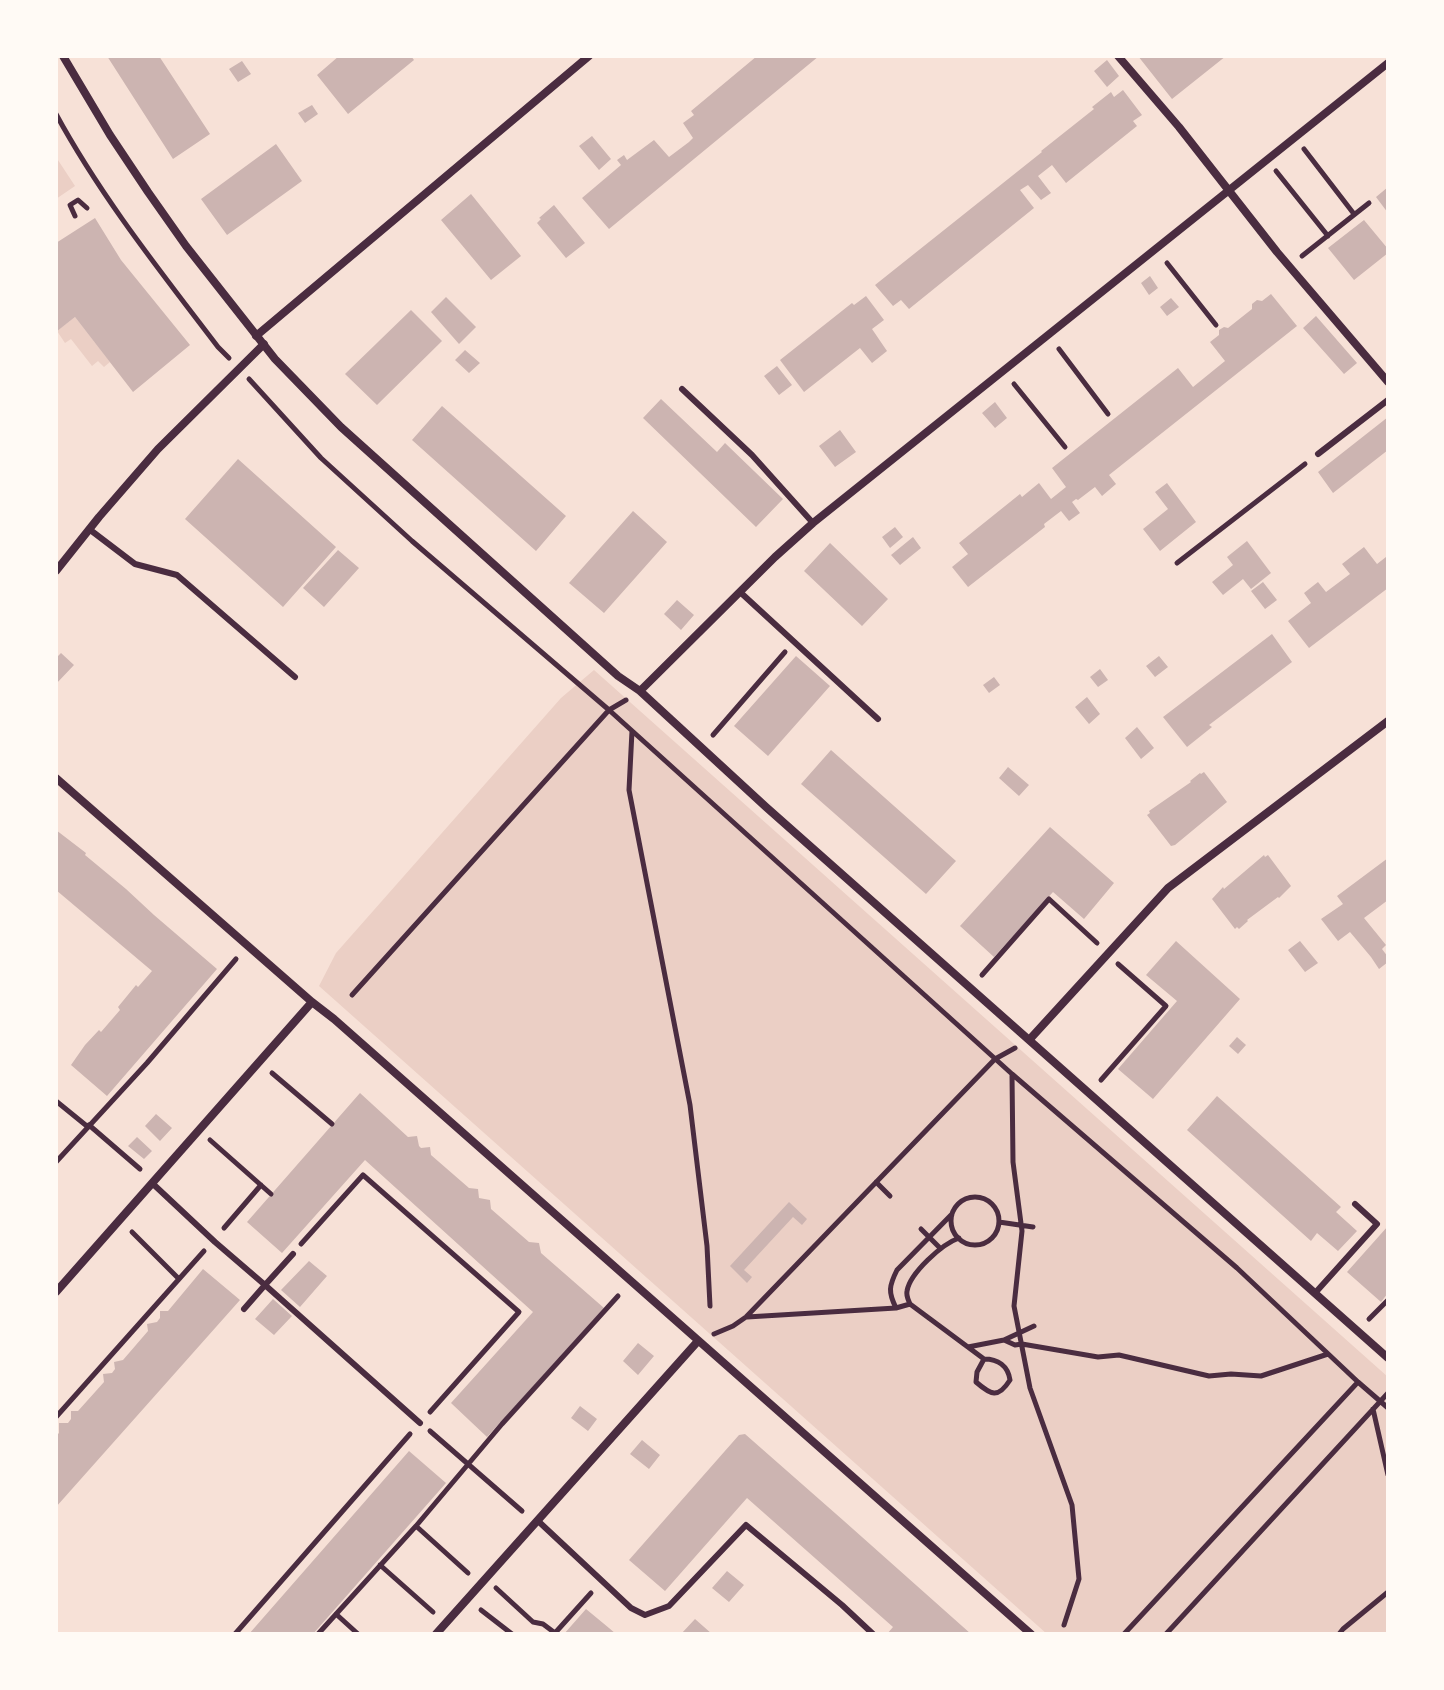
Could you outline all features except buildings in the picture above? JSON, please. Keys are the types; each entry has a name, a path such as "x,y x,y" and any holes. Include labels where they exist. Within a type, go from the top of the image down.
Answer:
{"street":[{"path":"63,56 114,142 186,246 275,359 341,427 606,666 640,691 766,807 1388,1358"},
{"path":"256,336 589,56"},
{"path":"1118,56 1179,127 1289,267 1388,382"},
{"path":"640,691 813,523 1388,63"},
{"path":"56,571 158,449 264,344"},
{"path":"1030,1039 1168,888 1388,721"},
{"path":"56,778 1031,1634"},
{"path":"56,1292 312,1002"},
{"path":"436,1634 698,1341"}],"lane":[{"path":"682,389 752,455 813,523"},
{"path":"1318,454 1388,400"},
{"path":"89,529 135,564 177,575 295,677"},
{"path":"740,592 878,719"},
{"path":"152,1183 420,1423"},
{"path":"1316,1292 1377,1224 1355,1204"},
{"path":"244,1309 293,1254"},
{"path":"537,1520 631,1608 645,1615 669,1606 677,1599 746,1525 873,1634"}],"path":[{"path":"56,114 145,251 218,347"},
{"path":"1303,148 1355,214"},
{"path":"1276,170 1328,236"},
{"path":"75,216 70,205 78,200 87,208"},
{"path":"1289,267 1369,203"},
{"path":"1164,259 1216,325"},
{"path":"1056,345 1108,414"},
{"path":"1011,380 1065,447"},
{"path":"251,381 321,458 412,541 632,730 995,1059 1237,1268 1388,1408"},
{"path":"1177,563 1318,454"},
{"path":"709,738 795,642"},
{"path":"352,995 609,710"},
{"path":"632,730 629,790 690,1105 707,1246 710,1306"},
{"path":"978,979 1049,899 1098,945"},
{"path":"1108,974 1127,953"},
{"path":"56,1162 237,958"},
{"path":"1097,1084 1166,1006 1118,964"},
{"path":"698,1341 746,1317 995,1059 1030,1039"},
{"path":"269,1070 332,1124"},
{"path":"1012,1074 1013,1162 1021,1225 1014,1306 1030,1388 1072,1505 1079,1579 1064,1625"},
{"path":"56,1101 143,1172"},
{"path":"209,1140 271,1194"},
{"path":"235,1634 519,1312 363,1175 293,1254"},
{"path":"876,1182 890,1196"},
{"path":"56,1417 261,1185"},
{"path":"896,1308 889,1294 897,1270 959,1203 970,1197 982,1198 996,1210 999,1222 995,1234 986,1242 974,1244 959,1238 952,1226 952,1214"},
{"path":"999,1222 1033,1227"},
{"path":"129,1228 179,1279"},
{"path":"921,1229 940,1248"},
{"path":"959,1238 928,1259 907,1289 907,1297 910,1304 967,1347 984,1359 994,1359 1003,1365 1010,1380 1005,1389 998,1393 988,1393 976,1382 984,1359"},
{"path":"318,1634 618,1296"},
{"path":"1367,1322 1388,1300"},
{"path":"746,1317 896,1308 910,1304"},
{"path":"967,1347 1004,1340 1034,1326"},
{"path":"1004,1340 1015,1345 1098,1357 1119,1355 1209,1376 1261,1376 1328,1354"},
{"path":"1124,1634 1358,1382"},
{"path":"1166,1634 1388,1393"},
{"path":"1373,1408 1388,1475"},
{"path":"420,1423 525,1514"},
{"path":"416,1526 471,1576"},
{"path":"380,1565 436,1614"},
{"path":"495,1587 533,1622 543,1624 554,1634 602,1580"},
{"path":"1339,1634 1388,1592"},
{"path":"477,1607 512,1634"},
{"path":"336,1614 358,1634"}],"shaded area":[{"path":"56,157 75,186 56,199"},
{"path":"75,317 110,362 104,367 98,361 92,366 71,339 65,343 57,331"},
{"path":"594,670 1388,1377 1388,1634 1047,1634 319,986 336,953 561,698"}]}
